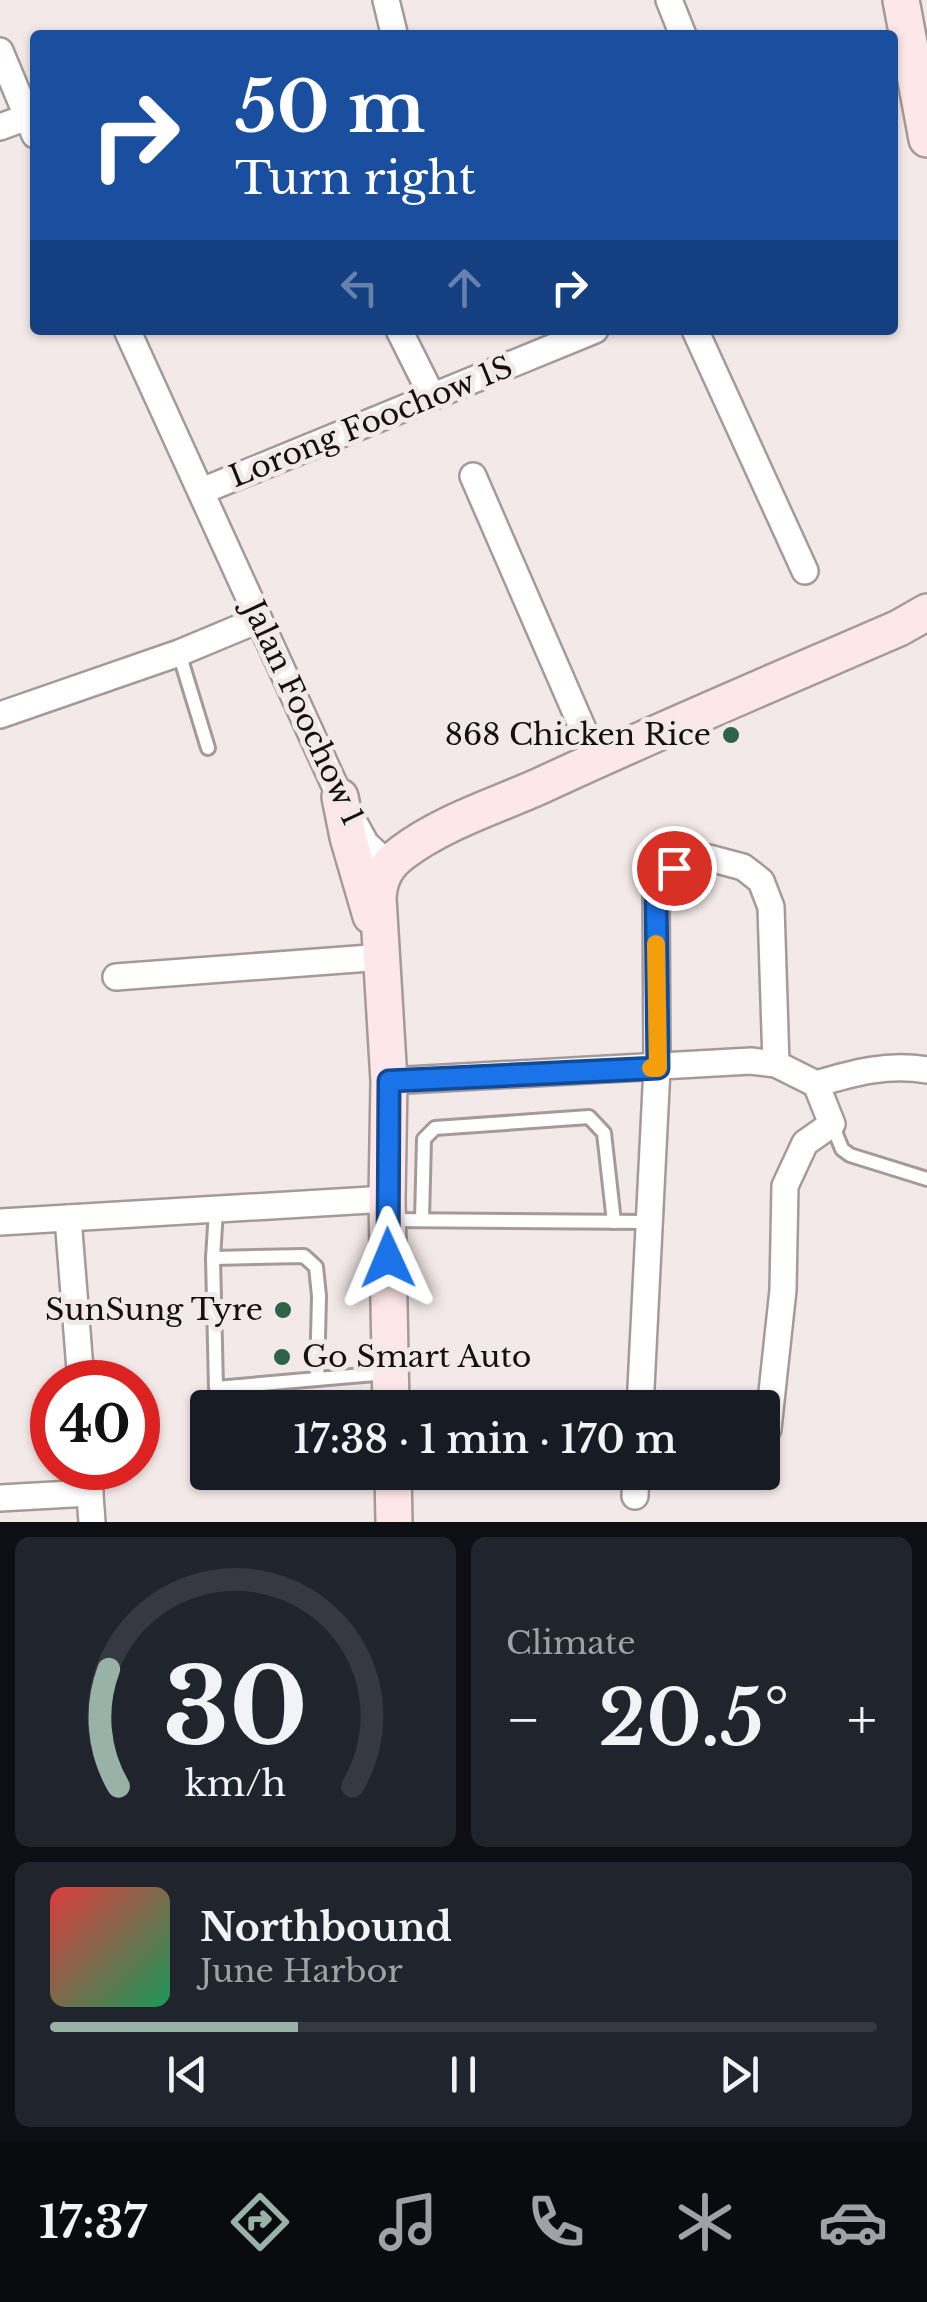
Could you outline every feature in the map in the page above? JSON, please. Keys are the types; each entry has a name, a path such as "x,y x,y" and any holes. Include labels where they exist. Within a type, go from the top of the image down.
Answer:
{"street":[{"path":"386,0 394,30"},
{"path":"669,0 681,30"},
{"path":"901,0 927,139"},
{"path":"0,52 30,124"},
{"path":"0,126 30,126"},
{"name":"Jalan Foochow 1","path":"128,335 340,798 366,844 388,865"},
{"path":"402,335 432,396"},
{"name":"Lorong Foochow 1S","path":"202,491 583,335"},
{"path":"697,335 806,571"},
{"path":"473,476 596,760"},
{"path":"391,1390 399,1213 379,881 388,865 405,850 444,830 899,628 927,612"},
{"path":"0,715 179,653 258,620"},
{"path":"340,798 358,878 381,946"},
{"path":"641,1390 658,1068 656,892 674,868 710,858 743,866 761,881 771,907 776,1064"},
{"path":"116,977 381,946"},
{"path":"389,1081 751,1061 776,1064 816,1084 832,1124 805,1143 785,1186 783,1290 772,1390"},
{"path":"816,1084 901,1065 927,1070"},
{"path":"0,1222 216,1210 399,1213"},
{"path":"68,1218 79,1360"},
{"path":"0,1498 39,1490"},
{"path":"89,1490 92,1522"},
{"path":"393,1490 394,1522"}],"lane":[{"path":"179,653 208,748"},
{"path":"614,1222 604,1134 589,1117 435,1128 424,1139 399,1213 614,1222 649,1222"},
{"path":"832,1124 842,1149 850,1154 927,1179"},
{"path":"216,1210 212,1258 216,1388 317,1379 391,1390"},
{"path":"212,1258 304,1256 316,1266 320,1296 317,1379"}],"slow traffic":[{"path":"651,1068 658,1068 656,944"}],"place":[{"name":"868 Chicken Rice","path":"731,735"},
{"name":"SunSung Tyre","path":"283,1310"},
{"name":"Go Smart Auto","path":"282,1357"}],"route":[{"path":"388,1258 389,1081 658,1068 656,892 674,868"}]}
